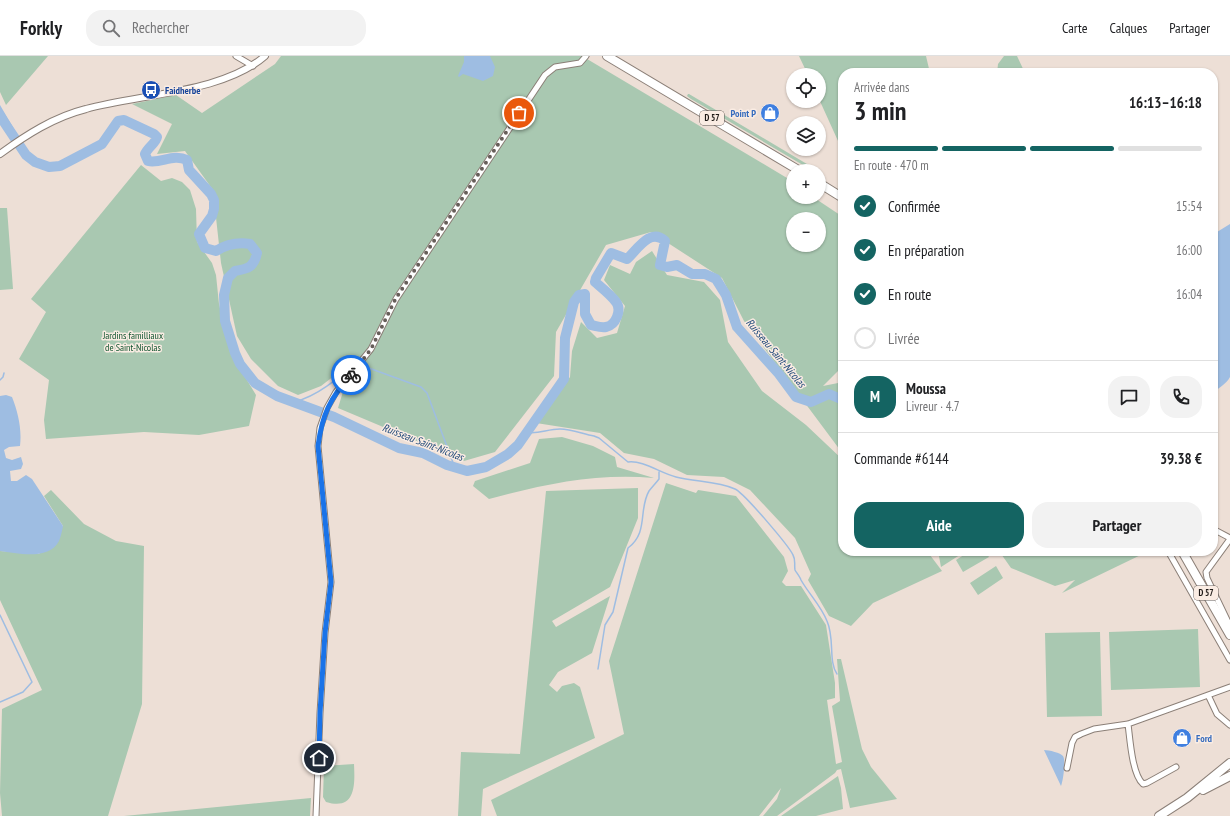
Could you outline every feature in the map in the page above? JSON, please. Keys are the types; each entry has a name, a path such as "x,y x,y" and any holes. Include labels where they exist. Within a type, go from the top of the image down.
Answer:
{"main road":[{"name":"D 57","path":"606,56 790,164"},
{"path":"826,185 838,191"},
{"path":"826,187 838,195"},
{"name":"D 57","path":"1185,556 1230,635"},
{"name":"D 57","path":"1191,556 1230,626"},
{"path":"1187,798 1230,763"},
{"path":"1159,816 1187,798 1230,776"}],"street":[{"path":"236,56 253,66"},
{"path":"0,154 44,125 84,109 222,80 253,66 265,56"},
{"path":"316,816 320,706 325,633 331,582 318,446 320,428 327,408 336,392 371,349 396,298 545,75 555,67 580,63 586,56"},
{"path":"1218,532 1230,538 1218,555"},
{"path":"1171,556 1230,660"},
{"path":"1217,556 1206,572 1207,578 1230,626"},
{"path":"1067,768 1068,753 1075,737 1094,729 1128,724 1230,687"},
{"path":"1208,695 1217,714 1230,725"},
{"path":"1128,724 1135,766 1140,781 1144,784 1147,783 1176,767"}],"green space":[{"path":"0,56 48,56 6,105 0,92"},
{"path":"281,56 582,56 786,177 786,204 824,204 838,214 838,371 823,386 838,383 838,447 744,321 722,278 651,232 606,245 556,332 554,376 495,452 464,461 338,408 352,362 321,386 298,395 278,386 251,359 237,336 221,263 213,190 185,151 157,154 172,124 132,104 176,95 202,113 275,64"},
{"path":"799,56 926,56 929,68 838,68 838,141 823,108 826,108 826,68 805,68"},
{"path":"1004,56 1017,56 1023,68 998,68 998,64"},
{"path":"689,94 786,152 786,155 691,99 687,96"},
{"path":"788,156 793,156 807,164 801,164"},
{"name":"Jardins familliaux de Saint-Nicolas","path":"141,165 161,181 172,178 182,182 190,190 196,209 197,242 212,263 216,275 219,304 230,352 256,395 249,426 199,435 144,432 46,439 44,420 49,380 19,359 46,312 31,299"},
{"path":"0,208 7,208 13,289 0,290"},
{"path":"652,251 667,275 704,282 720,300 728,342 762,391 806,425 838,455 838,556 931,556 942,571 873,603 851,626 829,616 808,580 811,574 795,538 750,490 724,477 687,475 654,459 624,453 600,433 536,423 570,377 572,351 581,322 597,338 617,333 625,306 604,280 610,265 630,274 636,262"},
{"path":"562,437 593,446 615,457 617,467 654,478 591,478 551,484 489,499 473,486 475,481 530,463 539,439"},
{"path":"666,483 696,493 698,490 736,496 784,557 788,571 782,582 786,586 801,586 826,625 835,683 835,698 827,700 836,764 842,762 832,706 840,701 837,659 841,659 862,749 871,767 897,799 850,808 841,769 837,770 777,816 763,816 777,799 781,788 759,816 497,816 491,800 624,734 609,661"},
{"path":"638,488 638,518 610,587 552,621 556,627 610,596 592,653 558,672 549,685 557,692 562,686 574,683 580,687 595,738 483,789 481,816 458,816 461,752 520,754 546,491"},
{"path":"51,490 84,524 116,541 144,546 142,704 108,816 2,816 0,793 2,709 42,690 0,600 0,551 39,554 63,526 44,496"},
{"path":"939,556 958,556 941,567"},
{"path":"962,556 989,557 963,572 956,560"},
{"path":"1003,556 1139,556 1062,593 1075,580 1055,586 1011,568"},
{"path":"996,566 1003,578 978,595 970,583"},
{"path":"1198,629 1200,687 1111,690 1109,632"},
{"path":"1100,632 1102,716 1047,717 1045,633"},
{"path":"354,764 352,794 343,803 336,804 326,802 323,797 324,766"},
{"path":"838,776 843,809 816,816 781,816"},
{"path":"311,798 310,816 124,816"}],"water":[{"path":"464,56 490,56 495,67 493,76 483,81 463,74 459,77 458,76 464,62"},
{"path":"0,105 17,134 11,138 0,123"},
{"path":"1230,224 1230,377 1218,389 1218,231"},
{"path":"6,395 12,397 16,409 20,427 20,446 9,447 4,450 6,458 12,460 21,457 23,464 21,469 10,471 11,481 17,481 26,475 32,479 63,526 59,541 54,547 48,551 40,553 24,554 0,551 0,396"},
{"path":"1044,750 1060,754 1064,758 1061,786"}],"waterway":[{"name":"Ruisseau Saint-Nicolas","path":"0,116 26,155 35,162 49,167 60,166 102,144 118,121 124,120 154,134 157,137 145,154 148,161 153,162 172,158 182,158 187,160 189,170 211,194 214,200 212,216 199,234 205,248 216,251 232,244 245,243 250,244 257,253 256,258 250,266 235,271 228,278 224,295 225,321 235,353 240,364 255,383 277,396 334,417 399,448 423,453 447,465 467,471 486,467 508,454 518,445 564,379 565,338 574,302 579,295 585,294 585,314 591,325 598,327 610,326 617,317 618,305 612,297 595,282 596,278 611,253 627,259 644,241 654,237 659,237 665,241 660,265 667,267 677,265 692,274 705,274 716,279 726,295 737,327 779,374 796,397 811,402 829,394 838,398"},
{"path":"294,402 311,396 319,391 334,381 355,363 421,387 427,393 455,468"},
{"path":"0,380 4,373"},
{"path":"525,432 534,433 564,429 594,436 599,438 628,462 640,463 676,477 728,486 735,489 766,520 784,541 793,555 795,570 822,610 827,621 831,635 834,669 837,674"},
{"path":"598,669 605,625 613,612 628,548 639,535 646,498 649,491 659,479 659,472"},
{"path":"0,615 32,682 23,692 0,702"}],"way so far":[{"path":"351,375 371,349 396,298 445,227 519,113"}],"place":[{"name":"Faidherbe","path":"151,90"},
{"name":"Point P","path":"770,113"},
{"name":"Ford","path":"1182,738"}],"route":[{"path":"319,758 325,633 331,582 318,446 320,428 327,408 336,392 351,375"}]}
